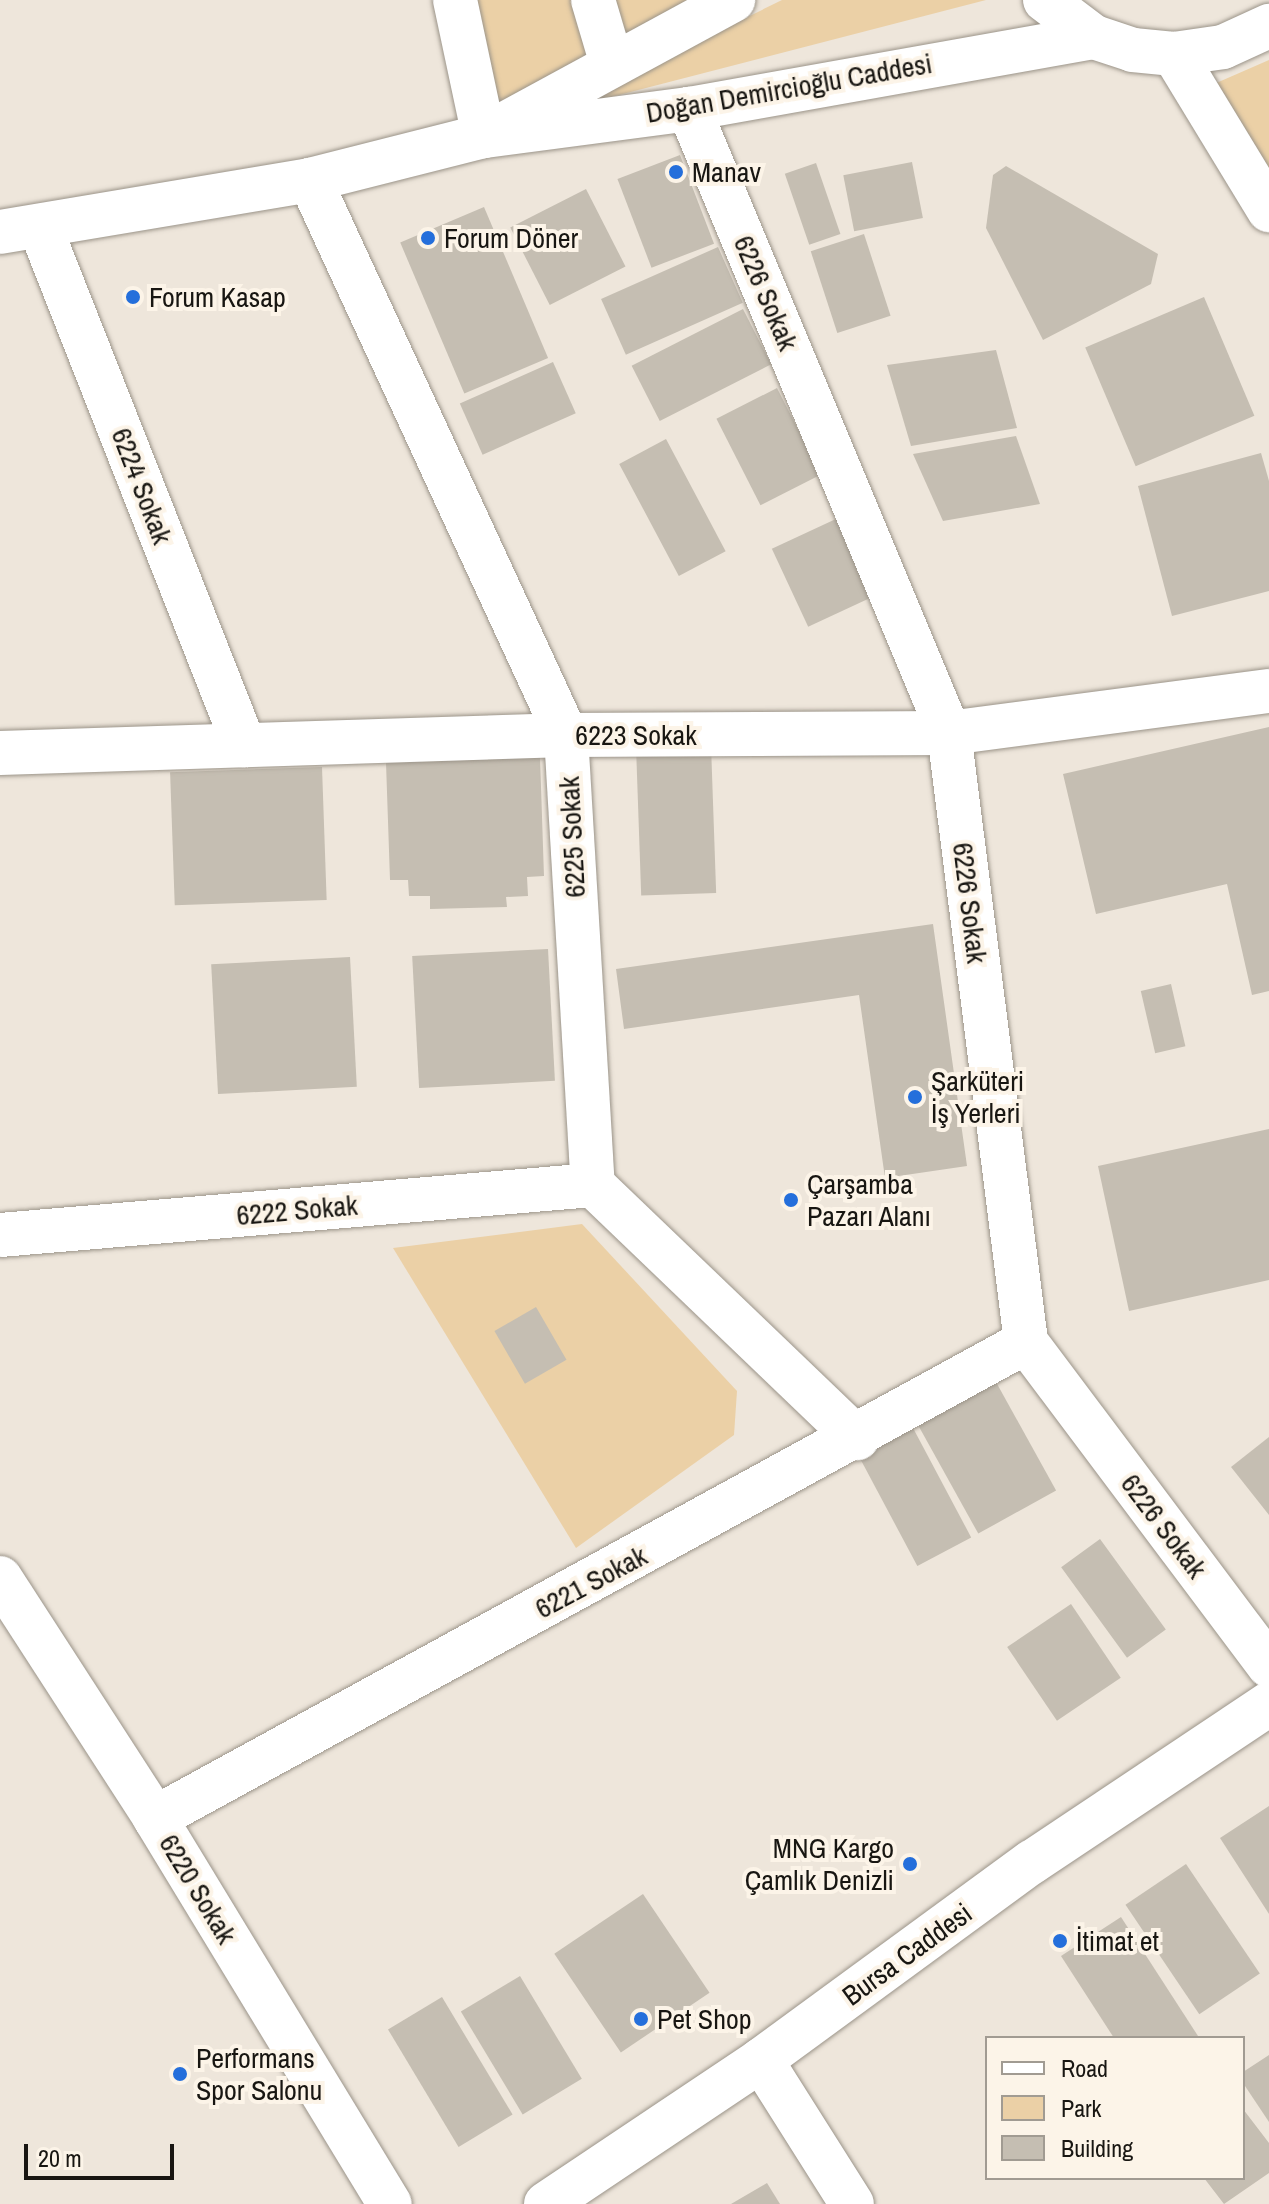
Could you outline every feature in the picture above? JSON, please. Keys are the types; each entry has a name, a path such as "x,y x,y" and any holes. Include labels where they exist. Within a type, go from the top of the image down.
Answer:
{"street":[{"path":"455,0 484,136"},
{"path":"593,0 612,64"},
{"name":"Doğan Demircioğlu Caddesi","path":"484,136 733,0"},
{"path":"1045,0 1094,37 1133,50 1174,54 1223,47 1269,26"},
{"name":"Doğan Demircioğlu Caddesi","path":"20,229 310,180 484,136 689,109 1094,37"},
{"path":"1174,54 1269,210"},
{"name":"6226 Sokak","path":"689,109 949,733 1026,1342 1269,1666"},
{"name":"6225 Sokak","path":"310,180 566,735 593,1185"},
{"name":"6224 Sokak","path":"20,229 244,745"},
{"name":"6223 Sokak","path":"0,753 566,735 949,733 1269,691"},
{"path":"593,1185 857,1438"},
{"name":"6222 Sokak","path":"0,1235 593,1185"},
{"name":"6221 Sokak","path":"155,1818 857,1438 1026,1342"},
{"name":"6220 Sokak","path":"0,1578 155,1818 390,2204"},
{"name":"Bursa Caddesi","path":"546,2204 761,2060 1032,1862 1269,1704"},
{"path":"761,2060 852,2204"}],"green space":[{"path":"463,0 742,0 484,136"},
{"path":"782,0 986,0 557,111"},
{"path":"1269,60 1269,172 1214,84"},
{"path":"582,1224 737,1391 734,1435 576,1548 393,1248"}],"building":[{"path":"680,155 714,244 651,268 617,179"},
{"path":"912,162 923,218 854,231 843,175"},
{"path":"816,163 840,234 809,245 785,174"},
{"path":"1006,166 1158,254 1151,284 1043,340 986,228 993,175"},
{"path":"586,189 625,267 550,305 510,228"},
{"path":"484,207 548,358 464,394 400,243"},
{"path":"864,234 891,316 837,333 811,251"},
{"path":"718,247 743,303 626,355 601,299"},
{"path":"1204,297 1254,416 1136,466 1085,347"},
{"path":"743,309 771,364 660,421 632,366"},
{"path":"996,350 1017,428 911,446 887,365"},
{"path":"553,362 576,413 483,455 460,403"},
{"path":"777,388 821,474 760,505 716,419"},
{"path":"1016,436 1040,504 943,521 913,454"},
{"path":"666,439 726,551 679,576 619,464"},
{"path":"1261,453 1269,481 1269,591 1172,616 1138,486"},
{"path":"838,518 874,596 808,627 772,549"},
{"path":"1269,727 1269,991 1252,995 1227,884 1096,914 1063,774"},
{"path":"711,745 716,893 641,896 636,748"},
{"path":"540,757 544,876 527,877 528,896 506,897 507,907 430,909 430,896 409,896 408,880 390,880 386,763"},
{"path":"322,767 327,900 175,905 170,772"},
{"name":"Şarküteri İş Yerleri","path":"933,924 967,1166 885,1178 859,995 624,1029 616,969"},
{"path":"548,949 555,1081 419,1088 412,956"},
{"path":"350,957 357,1087 218,1094 211,964"},
{"path":"1171,984 1185,1046 1155,1053 1141,991"},
{"path":"1269,1129 1269,1280 1129,1311 1098,1166"},
{"path":"536,1307 566,1360 525,1384 494,1331"},
{"path":"996,1382 1056,1490 978,1534 918,1425"},
{"path":"913,1428 971,1537 917,1566 859,1457"},
{"path":"1269,1437 1269,1515 1231,1467"},
{"path":"1100,1539 1166,1630 1127,1658 1061,1567"},
{"path":"1071,1604 1121,1678 1057,1721 1007,1647"},
{"path":"1269,1806 1269,1914 1220,1838"},
{"path":"1186,1864 1260,1973 1199,2014 1125,1905"},
{"path":"643,1894 710,1993 621,2052 554,1954"},
{"path":"1121,1917 1198,2036 1113,2036 1061,1956"},
{"path":"520,1976 582,2079 523,2114 461,2012"},
{"path":"442,1997 513,2114 459,2147 388,2029"},
{"path":"1269,2055 1269,2122 1245,2086 1245,2071"},
{"path":"1245,2112 1269,2143 1269,2173 1224,2204 1206,2180 1245,2180"},
{"path":"767,2183 780,2204 731,2204"}],"place":[{"name":"Manav","path":"676,172"},
{"name":"Forum Döner","path":"428,238"},
{"name":"Forum Kasap","path":"133,297"},
{"name":"Şarküteri İş Yerleri","path":"915,1097"},
{"name":"Çarşamba Pazarı Alanı","path":"791,1200"},
{"name":"MNG Kargo Çamlık Denizli","path":"910,1864"},
{"name":"İtimat et","path":"1060,1941"},
{"name":"Pet Shop","path":"641,2019"},
{"name":"Performans Spor Salonu","path":"180,2074"}]}
